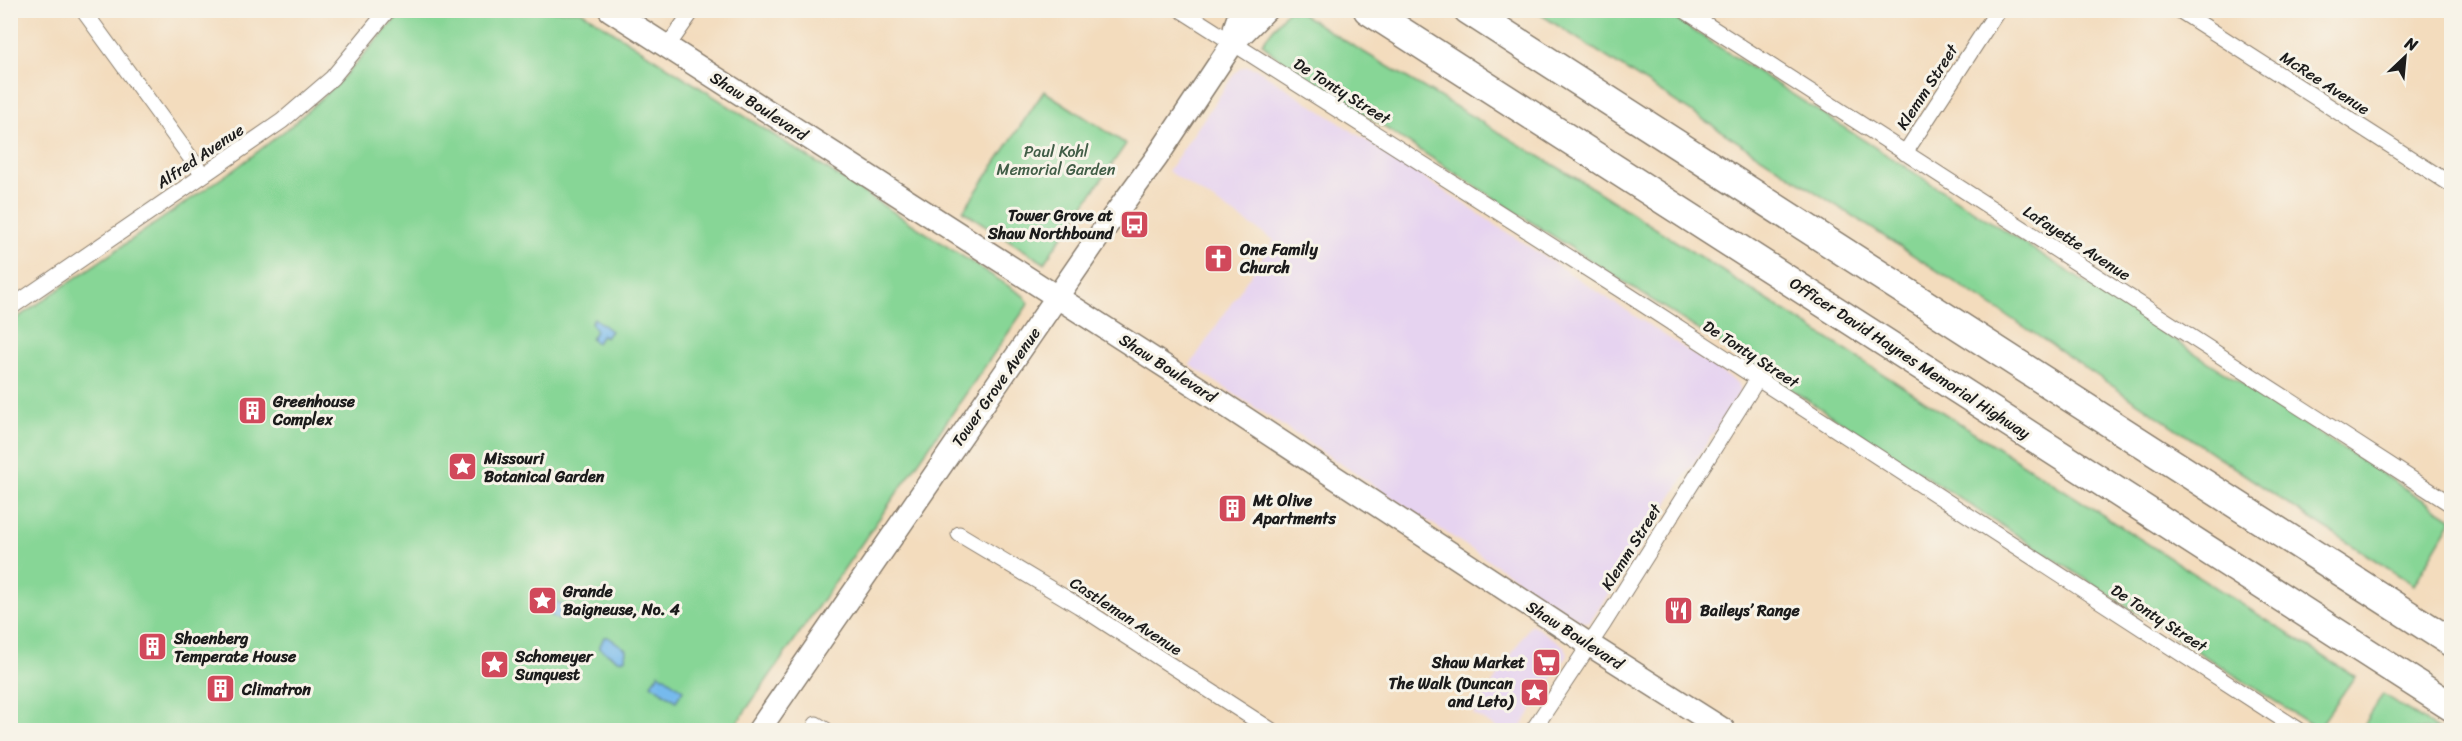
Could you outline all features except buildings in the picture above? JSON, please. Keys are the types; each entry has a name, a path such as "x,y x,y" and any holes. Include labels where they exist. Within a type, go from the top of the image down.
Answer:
{"highway":[{"name":"Officer David Haynes Memorial Highway","path":"1368,10 2451,706"},
{"path":"1468,10 2441,636"}],"street":[{"path":"83,10 203,175"},
{"name":"Alfred Avenue","path":"10,308 257,139 304,102 332,78 388,10"},
{"name":"Shaw Boulevard","path":"610,10 1219,401 1590,645 1724,730"},
{"path":"667,47 693,10"},
{"name":"De Tonty Street","path":"1181,10 1627,294 2300,730"},
{"name":"Tower Grove Avenue","path":"1233,43 1235,27 1241,10"},
{"name":"Tower Grove Avenue","path":"759,730 1057,297 1157,157 1233,43 1266,10"},
{"name":"Lafayette Avenue","path":"1684,10 2451,505"},
{"name":"Klemm Street","path":"1905,153 1998,10"},
{"name":"McRee Avenue","path":"2179,10 2451,185"},
{"name":"Klemm Street","path":"1533,730 1590,645 1757,380"},
{"name":"Castleman Avenue","path":"959,534 1078,606 1271,730"}],"shaded area":[{"path":"1247,66 1257,69 1739,384 1740,392 1590,622 1581,621 1190,365 1274,240 1168,171 1233,76 1239,69"},
{"path":"1531,624 1564,646 1568,653 1519,730 1500,730 1473,714"}],"green space":[{"name":"Missouri Botanical Garden","path":"404,10 581,11 1024,296 1028,302 1027,306 732,730 11,730 10,323 239,166 292,125 338,83"},
{"path":"1287,11 1298,11 1591,187 2355,676 2318,729 1292,68 1262,43"},
{"path":"1535,11 1663,11 2451,518 2451,522 2414,585 2308,517 2026,328"},
{"name":"Paul Kohl Memorial Garden","path":"1044,91 1126,144 1044,263 963,211"},
{"path":"2383,694 2387,697 2439,730 2361,730"}],"water":[{"path":"594,318 611,331 606,337 602,335 597,343 591,339 596,331 591,322"},
{"path":"547,595 566,608 561,619 558,620 539,607 539,598"},
{"path":"604,637 608,637 626,649 625,659 618,660 599,648"},
{"path":"659,673 683,690 676,701 651,684"}],"place":[{"name":"Tower Grove at Shaw Northbound","path":"1134,224"},
{"name":"One Family Church","path":"1219,258"},
{"name":"Greenhouse Complex","path":"252,410"},
{"name":"Missouri Botanical Garden","path":"463,467"},
{"name":"Mt Olive Apartments","path":"1232,509"},
{"name":"Grande Baigneuse, No. 4","path":"542,600"},
{"name":"Baileys’ Range","path":"1679,610"},
{"name":"Shoenberg Temperate House","path":"153,647"},
{"name":"Shaw Market","path":"1546,662"},
{"name":"Schomeyer Sunquest","path":"494,665"},
{"name":"Climatron","path":"221,689"},
{"name":"The Walk (Duncan and Leto)","path":"1534,692"}]}
